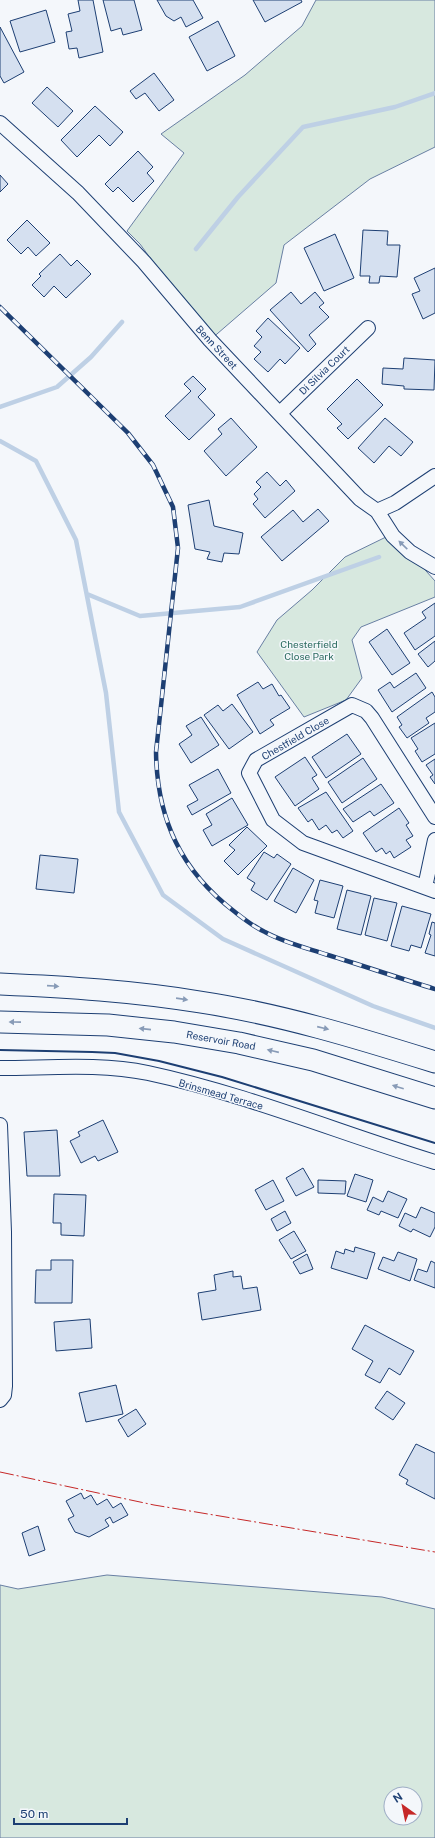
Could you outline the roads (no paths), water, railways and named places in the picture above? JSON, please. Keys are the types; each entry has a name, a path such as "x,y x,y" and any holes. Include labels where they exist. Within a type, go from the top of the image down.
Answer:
{"main road":[{"path":"0,984 124,992 201,1002 333,1031 435,1062"},
{"name":"Reservoir Road","path":"0,1022 108,1025 174,1032 239,1043 313,1060 435,1098"}],"street":[{"name":"Benn Street","path":"0,123 78,193 128,245 210,340 360,499 377,511 393,536 410,552 435,567"},
{"name":"Di Silvia Court","path":"280,413 368,328"},
{"path":"377,511 394,503 435,476"},
{"name":"Chestfield Close","path":"435,817 372,718 366,711 352,705 256,760 249,772 272,820 303,843 430,889 435,840"},
{"name":"Brinsmead Terrace","path":"0,1068 110,1068 148,1073 238,1097 435,1162"},
{"path":"0,1125 4,1232 5,1386 4,1395 0,1400"}],"waterway":[{"path":"196,249 238,197 303,127 395,107 435,93"},
{"path":"0,407 57,387 91,357 122,322"},
{"path":"0,441 36,461 76,540 106,693 119,812 163,895 223,939 373,1006 435,1028"},
{"path":"87,594 140,616 240,607 379,557"}],"railway":[{"path":"0,307 128,433 153,465 173,507 178,548 156,752 157,776 161,800 167,821 176,842 187,861 200,879 216,896 261,930 296,945 435,989"}],"park label":[{"name":"Chesterfield Close Park","path":"309,650"}]}
